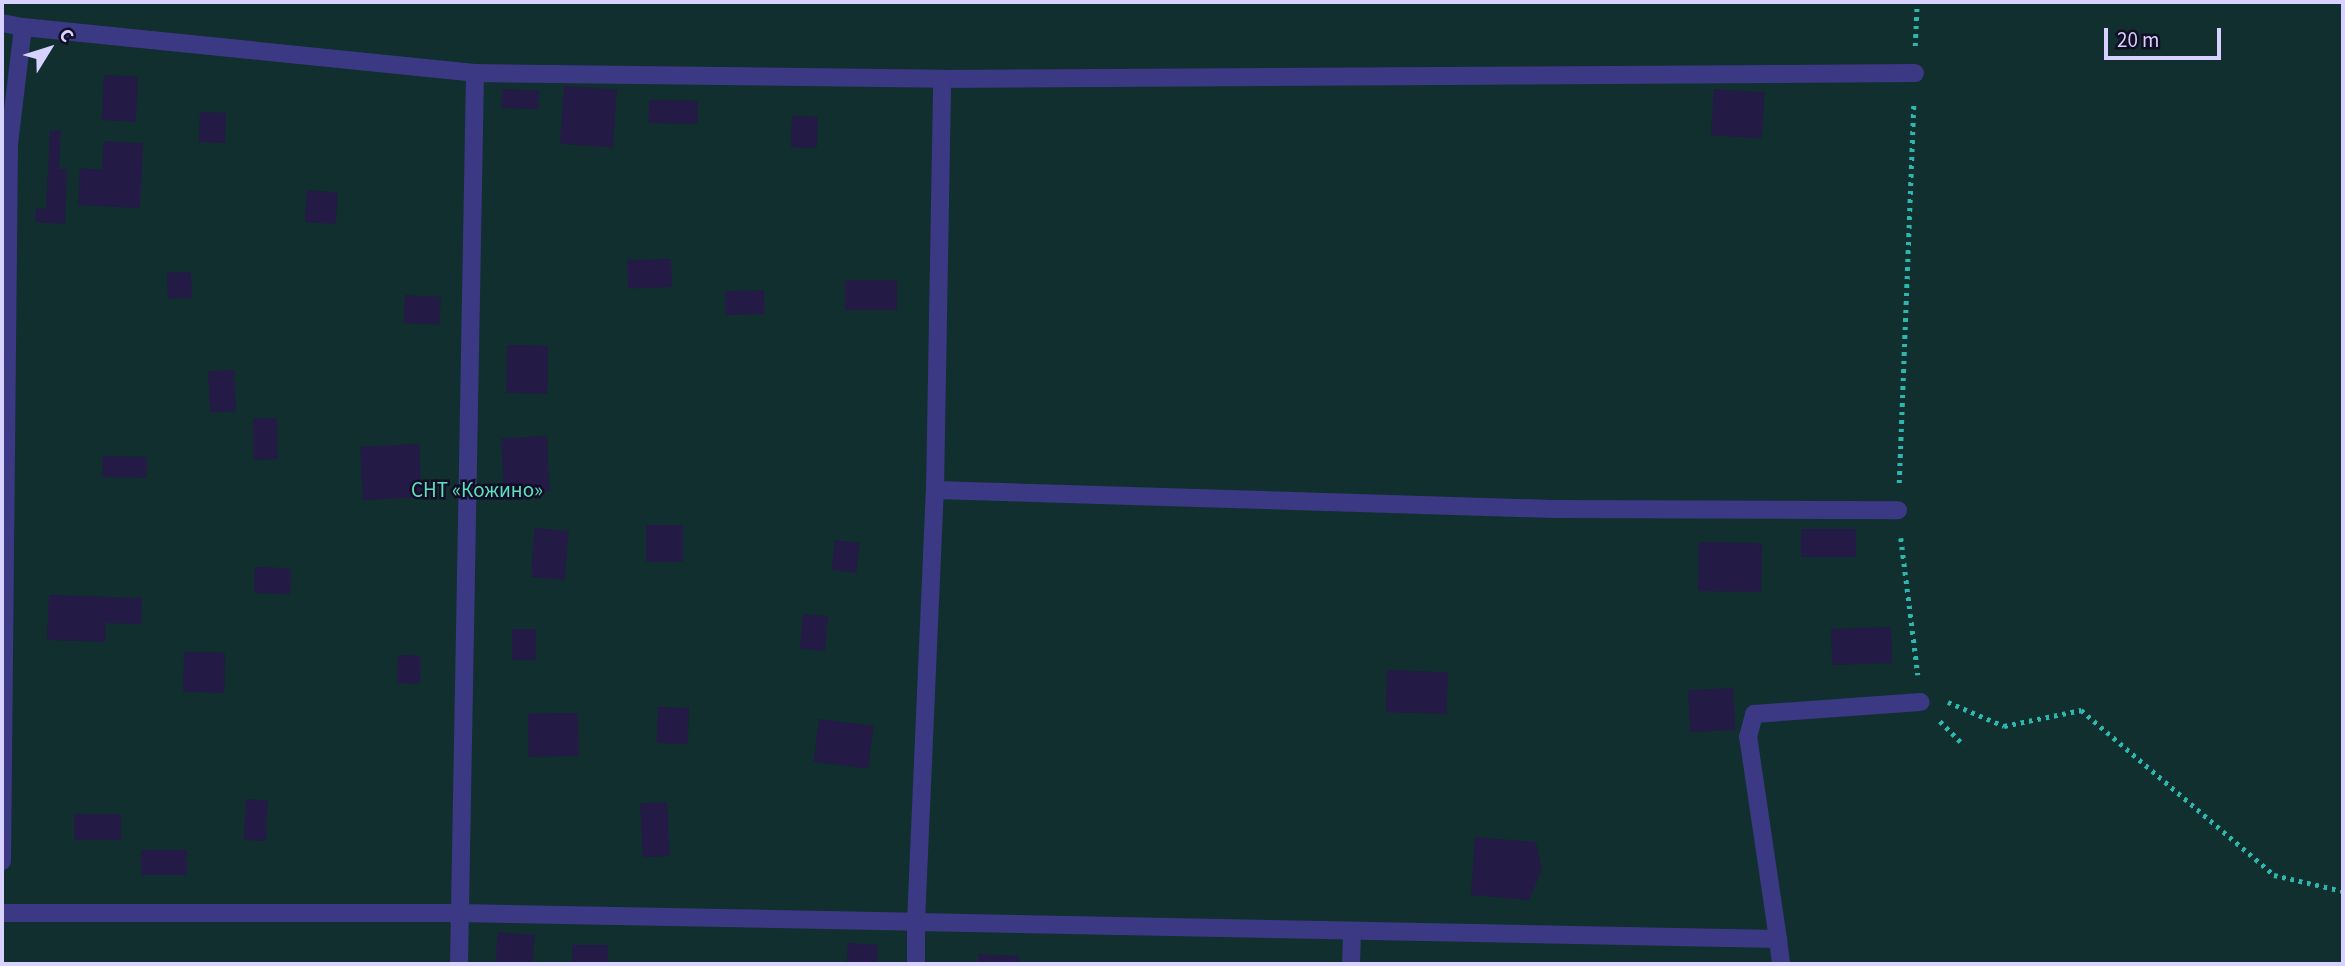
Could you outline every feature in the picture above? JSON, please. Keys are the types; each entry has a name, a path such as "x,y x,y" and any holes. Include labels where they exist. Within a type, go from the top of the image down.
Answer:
{"lane":[{"path":"2,23 475,72 942,79 1915,73"},
{"path":"2,861 9,145 23,27"},
{"path":"459,964 475,72"},
{"path":"916,964 935,490 942,79"},
{"path":"935,490 1552,509 1898,510"},
{"path":"1781,964 1748,737 1754,714 1921,702"},
{"path":"2,913 460,912 1352,934 1778,939"},
{"path":"1351,964 1352,934"}],"path":[{"path":"1917,2 1898,510 1921,702 1964,745"},
{"path":"1921,702 1955,702 2004,726 2081,710 2274,874 2343,891"}],"green space":[{"name":"СНТ «Кожино»","path":"2,2 2343,2 2343,964 2,964"}],"building":[{"path":"104,75 138,77 136,122 102,120"},
{"path":"564,86 617,90 613,148 560,144"},
{"path":"502,89 539,90 538,109 501,108"},
{"path":"1714,89 1765,93 1762,138 1711,135"},
{"path":"649,100 698,101 698,124 649,123"},
{"path":"200,112 226,113 225,143 199,142"},
{"path":"792,116 818,117 817,148 791,147"},
{"path":"50,130 61,131 59,169 67,169 65,224 35,222 36,208 46,209"},
{"path":"104,141 143,143 140,208 78,205 80,168 102,170"},
{"path":"307,190 338,192 336,224 305,222"},
{"path":"671,259 672,287 628,289 627,261"},
{"path":"191,272 192,298 168,299 167,273"},
{"path":"845,280 897,280 897,310 845,310"},
{"path":"764,290 765,314 726,315 725,291"},
{"path":"405,295 441,297 439,325 404,323"},
{"path":"507,345 548,346 547,394 506,393"},
{"path":"234,370 236,411 210,412 208,371"},
{"path":"253,418 277,418 278,459 254,459"},
{"path":"547,436 550,491 504,493 501,438"},
{"path":"419,444 422,497 363,500 360,447"},
{"path":"103,456 147,457 147,478 103,477"},
{"path":"646,525 683,525 683,562 646,562"},
{"path":"535,528 569,531 565,580 531,577"},
{"path":"1801,529 1856,529 1856,557 1801,557"},
{"path":"835,540 860,543 856,573 831,570"},
{"path":"1699,542 1762,543 1761,592 1698,591"},
{"path":"255,567 291,568 290,594 254,593"},
{"path":"49,595 142,598 141,624 106,623 105,642 47,640"},
{"path":"803,614 828,616 825,651 800,649"},
{"path":"1891,627 1892,663 1832,665 1831,629"},
{"path":"512,629 536,629 536,660 512,660"},
{"path":"184,652 225,653 224,693 183,692"},
{"path":"398,655 421,656 420,684 397,683"},
{"path":"1387,670 1448,672 1446,714 1386,712"},
{"path":"1733,688 1735,730 1690,732 1688,690"},
{"path":"658,707 689,708 688,744 657,743"},
{"path":"578,713 579,756 529,757 528,714"},
{"path":"819,719 874,726 868,768 814,762"},
{"path":"246,799 268,800 266,841 244,840"},
{"path":"667,802 670,856 643,857 640,803"},
{"path":"74,814 121,814 121,840 74,840"},
{"path":"1475,837 1536,842 1542,869 1529,900 1471,895"},
{"path":"141,850 187,850 187,875 141,875"},
{"path":"498,932 535,935 532,964 495,964"},
{"path":"848,943 878,945 877,964 847,964"},
{"path":"572,945 608,945 608,964 572,964"},
{"path":"978,954 1019,956 1019,964 978,964"}]}
